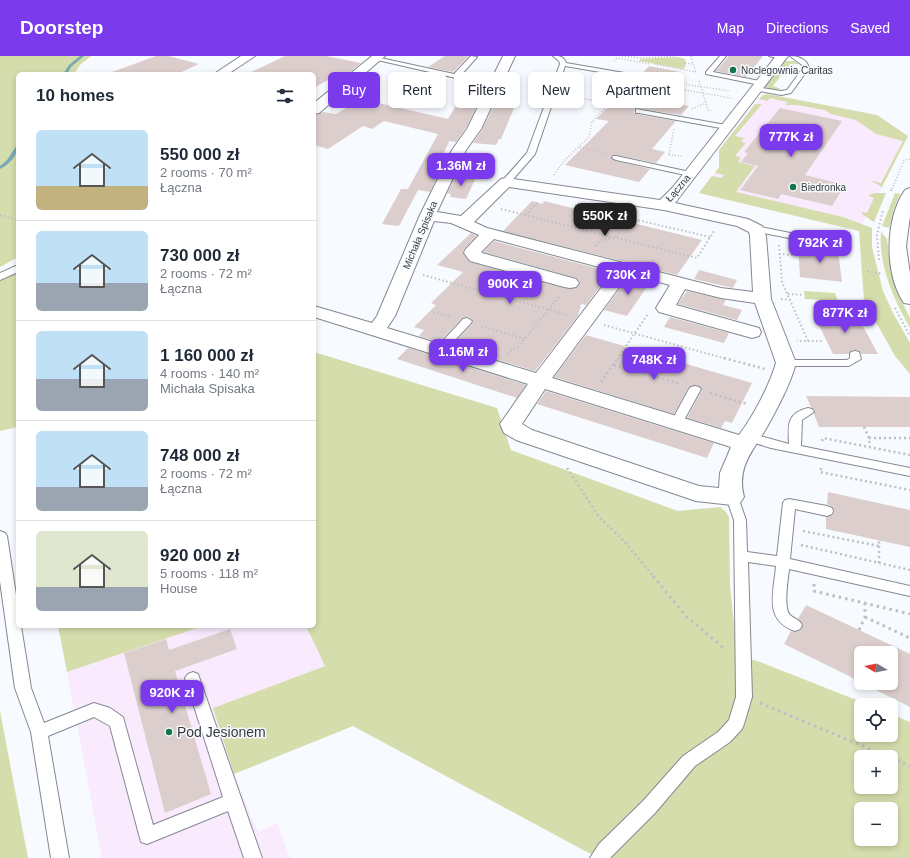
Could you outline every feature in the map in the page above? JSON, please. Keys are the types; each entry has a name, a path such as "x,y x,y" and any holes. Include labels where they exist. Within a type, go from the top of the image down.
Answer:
{"street":[{"path":"223,72 249,56"},
{"name":"Michała Spisaka","path":"376,330 386,316 428,215 459,150 474,129 509,56"},
{"name":"Łączna","path":"506,182 664,205 782,56"},
{"path":"316,108 377,57"},
{"path":"464,223 506,182"},
{"path":"910,193 900,219 897,239 901,276 910,299"},
{"path":"624,269 541,380 511,424 512,428 524,435 704,496 732,497 729,477 784,373 786,363 762,299 758,236 756,229 742,222 664,205"},
{"path":"428,215 455,219 476,230 624,269 732,296 762,299"},
{"path":"490,234 473,250 472,253 476,257 570,283"},
{"path":"680,283 665,308 752,332"},
{"path":"316,312 677,422 747,441"}],"lane":[{"path":"556,56 562,60 563,64 560,72"},
{"path":"723,56 708,73 756,88 781,93 789,92 806,68 805,64 782,56"},
{"path":"377,57 454,76"},
{"path":"460,72 474,57"},
{"path":"563,64 608,72"},
{"path":"506,182 531,154 547,108"},
{"path":"639,111 726,127"},
{"path":"616,158 690,174"},
{"path":"756,229 810,240 816,243 818,249"},
{"path":"0,277 16,269"},
{"path":"440,350 467,322"},
{"path":"786,363 849,363 855,360 855,354"},
{"path":"677,422 695,389"},
{"path":"795,449 796,418 799,414 808,412"},
{"path":"747,441 910,472"},
{"path":"600,858 605,850 649,807 689,761 724,737 736,724 744,697 740,520 732,497"},
{"path":"794,625 785,619 779,607 789,503 826,511"},
{"path":"0,536 23,688 39,732 60,858"},
{"path":"741,556 783,562 910,592"},
{"path":"193,678 253,858"},
{"path":"39,732 94,710 104,712 117,722 147,836 233,801"}],"path":[{"path":"622,56 632,58 676,56"},
{"path":"691,56 708,110 735,115"},
{"path":"626,60 629,57"},
{"path":"685,63 693,64"},
{"path":"684,86 756,88"},
{"path":"684,88 731,98"},
{"path":"562,165 564,161 589,137 589,128 593,119 605,108"},
{"path":"634,108 639,111"},
{"path":"666,158 669,154 674,129"},
{"path":"579,147 614,155 616,158"},
{"path":"669,154 683,156"},
{"path":"904,160 910,159"},
{"path":"495,193 512,197 500,209 697,258 717,227"},
{"path":"525,215 542,198"},
{"path":"610,214 710,237"},
{"path":"0,215 16,219"},
{"path":"615,238 631,218"},
{"path":"667,227 670,224"},
{"path":"779,242 782,282 808,341"},
{"path":"779,254 794,255"},
{"path":"867,271 882,274"},
{"path":"497,367 512,349 518,347 570,283"},
{"path":"788,294 804,295"},
{"path":"592,396 654,305 665,308"},
{"path":"803,341 822,341"},
{"path":"614,365 765,409"},
{"path":"864,427 869,438 870,447"},
{"path":"869,438 910,438"},
{"path":"550,444 599,517 624,541 686,616 743,665"},
{"path":"879,546 803,530 798,545 910,570"},
{"path":"879,540 879,563"},
{"path":"815,570 814,591 910,614"},
{"path":"859,630 866,617 865,603"},
{"path":"866,617 910,638"},
{"path":"752,700 873,750"},
{"path":"898,761 910,766"}],"shaded area":[{"path":"767,94 877,115 908,136 879,193 886,193 874,222 866,217 859,231 699,193 719,167 719,150 763,95"},
{"path":"197,628 307,628 325,666 213,708 234,774 258,832 277,823 290,858 102,858 67,672"}],"green space":[{"path":"0,56 91,56 80,65 75,72 16,72 16,258 0,267"},
{"path":"677,57 685,59 686,66 683,69 639,61 640,59"},
{"path":"784,61 794,61 799,64 790,64 773,86 781,89 774,90 765,87"},
{"path":"767,94 877,115 908,136 882,187 870,180 881,183 903,141 876,134 856,120 831,114 825,110 797,105 786,105 787,102 770,98 767,101 759,99 763,95"},
{"path":"755,104 762,104 735,136 744,138 741,142 746,143 735,156 741,157 738,162 755,166 736,192 843,217 872,228 872,247 883,291 893,313 910,343 910,374 895,356 864,301 859,231 699,193 712,176 722,178 724,175 715,173 719,167 719,150"},
{"path":"875,193 886,193 874,222 862,214 862,212 867,213 874,198 869,195"},
{"path":"895,193 900,194 894,208 889,228 882,226"},
{"path":"881,232 887,239 891,274 896,290 910,318 910,328 898,306 888,282 882,257"},
{"path":"16,273 16,427 0,431 0,281"},
{"path":"804,291 835,293 838,301 805,299"},
{"path":"316,353 497,408 511,450 678,511 720,507 726,512 729,517 730,585 737,655 760,662 854,699 854,742 898,742 898,717 910,722 910,858 598,858 353,726 234,774 213,708 325,666 307,628 316,628"},
{"path":"58,628 197,628 67,672"},
{"path":"0,711 28,858 0,858"}],"building":[{"path":"156,56 168,56 199,64 181,72 112,72"},
{"path":"285,56 326,56 361,63 350,72 328,72 328,80 316,87 316,72 251,72"},
{"path":"445,56 469,56 453,72 428,67"},
{"path":"729,56 763,56 746,77 716,71"},
{"path":"649,66 681,72 644,72"},
{"path":"380,103 388,105 388,108 400,108 448,119 454,108 476,108 466,128 456,142 447,141 449,142 434,173 439,173 430,192 418,190 399,226 382,224 401,189 408,189 438,134 384,121 372,129 363,126 328,149 316,146 316,114 323,112 336,114 346,108 380,108"},
{"path":"684,105 689,106 681,115 635,108 684,108"},
{"path":"493,108 514,108 501,139 499,139 496,145 473,143 482,130"},
{"path":"607,108 635,108 634,113 636,114 676,121 652,149 665,152 656,163 612,155 611,158 616,161 650,169 639,182 565,165 609,121 596,119"},
{"path":"780,108 842,121 805,175 845,185 832,206 781,194 778,199 740,190 758,166 741,162 748,153 744,152"},
{"path":"456,175 476,177 466,199 450,197 451,194 447,193"},
{"path":"532,201 542,204 544,201 702,240 677,275 503,231"},
{"path":"471,233 476,236 464,249 463,253 470,262 564,288 576,288 580,282 576,278 483,252 494,241 611,272 586,305 581,304 578,316 535,371 452,346 472,324 473,321 468,317 462,318 439,342 419,336 424,330 414,327 436,305 431,303 463,272 437,265"},
{"path":"798,246 812,248 815,252 821,252 824,249 838,251 842,282 800,277"},
{"path":"699,270 737,280 733,288 694,279"},
{"path":"630,276 651,281 627,316 604,310"},
{"path":"687,291 726,300 723,305 742,310 737,320 678,304"},
{"path":"826,313 857,315 878,354 861,354 859,351 855,350 851,351 849,354 833,354 814,315 827,315"},
{"path":"670,317 729,333 724,343 664,327"},
{"path":"586,335 752,383 732,423 725,421 721,428 687,418 702,390 699,386 695,385 688,388 674,414 554,377"},
{"path":"408,348 526,385 517,398 397,359"},
{"path":"546,391 714,443 707,458 537,404"},
{"path":"806,396 910,397 910,427 819,427 814,414 815,411 811,407"},
{"path":"828,492 910,510 910,547 826,529 826,517 833,515 834,511 833,507 827,504"},
{"path":"806,605 893,646 854,646 854,679 784,644 791,631 796,632 801,630 803,624 798,619"},
{"name":"Pod Jesionem","path":"230,629 237,649 175,671 211,794 165,813 124,653 166,639 169,650"},
{"path":"898,648 910,654 910,707 898,701 898,698 892,698 876,690 898,690"}],"waterway":[{"path":"66,72 70,66 82,56"},
{"path":"0,168 9,161 16,149"}],"place":[{"name":"Noclegownia Caritas","path":"733,70"},
{"name":"Biedronka","path":"793,187"},
{"name":"Pod Jesionem","path":"169,732"}]}
